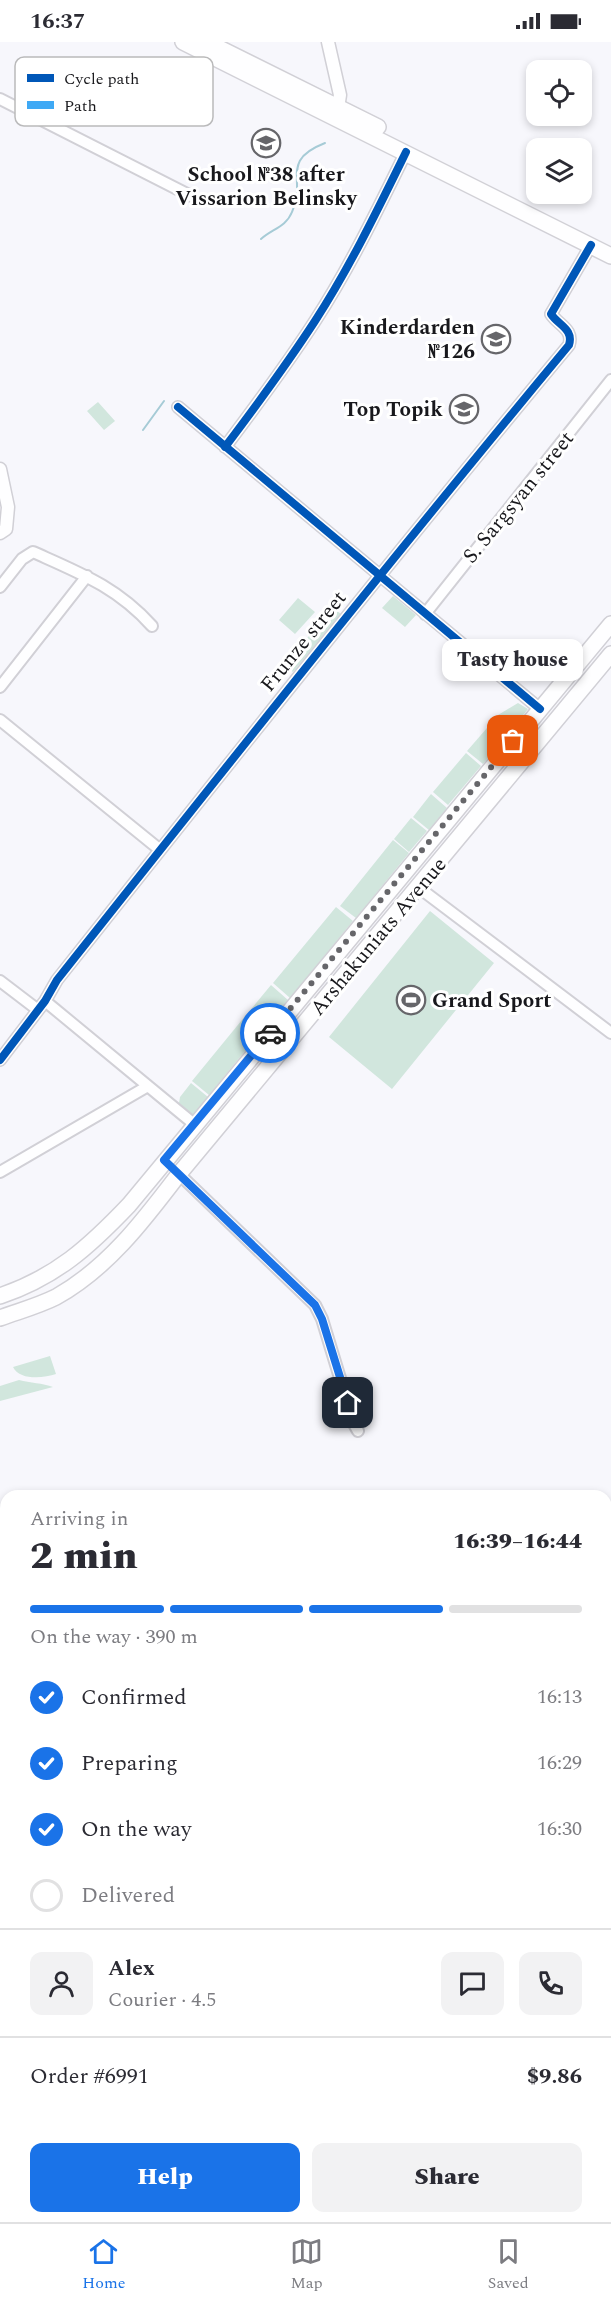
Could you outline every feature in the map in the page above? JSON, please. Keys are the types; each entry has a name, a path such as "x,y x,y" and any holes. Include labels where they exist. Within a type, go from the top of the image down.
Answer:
{"main road":[{"path":"183,42 611,245"},
{"path":"207,42 406,152 611,256"},
{"name":"Arshakuniats Avenue","path":"0,1296 54,1273 110,1225 611,624"},
{"name":"Arshakuniats Avenue","path":"0,1318 34,1307 64,1292 114,1252 140,1225 179,1174 611,654"},
{"path":"402,874 418,887"},
{"path":"164,1160 179,1174"},
{"path":"54,1273 65,1281 64,1292"}],"street":[{"path":"328,42 340,95 338,114"},
{"path":"0,99 15,107"},
{"path":"53,126 191,196"},
{"path":"225,447 265,394 316,319 349,264 406,152"},
{"name":"Frunze street","path":"0,1060 41,1006 57,980 159,849 569,345 571,339 569,331 551,314 591,245"},
{"name":"S. Sargsyan street","path":"425,614 611,380"},
{"path":"178,408 540,709"},
{"path":"0,469 8,507 3,531"},
{"path":"0,587 22,559 33,552 87,576 122,597 152,626"},
{"path":"0,687 87,576"},
{"path":"0,720 159,849"},
{"path":"418,887 611,1033"},
{"path":"0,981 41,1006 148,1086 194,1124"},
{"path":"0,1172 148,1086"},
{"path":"179,1174 315,1305 322,1319 358,1431"}],"green space":[{"path":"98,402 115,421 104,430 87,411"},
{"path":"393,596 416,615 405,627 382,608"},
{"path":"298,598 315,612 295,634 279,620"},
{"path":"333,608 341,614 293,672 284,665"},
{"path":"518,703 528,709 504,739 488,726 498,715"},
{"path":"487,728 502,741 483,764 467,751"},
{"path":"466,753 481,766 448,805 433,792"},
{"path":"431,794 447,808 429,830 413,817"},
{"path":"411,818 427,831 409,852 394,839"},
{"path":"393,840 409,853 356,918 340,906"},
{"path":"336,907 353,921 290,998 273,983"},
{"name":"Grand Sport","path":"430,911 494,963 392,1089 329,1037"},
{"path":"271,985 288,1000 264,1028 247,1014"},
{"path":"246,1015 263,1029 209,1095 192,1081"},
{"path":"191,1083 208,1097 193,1115 179,1103 180,1097"},
{"path":"50,1356 56,1374 45,1377 27,1376 21,1375 13,1367"},
{"path":"19,1380 53,1387 0,1401 0,1386"}],"waterway":[{"path":"261,239 289,217 296,201 298,164 311,150 325,143"},
{"path":"143,430 164,401"}],"cycle path":[{"path":"225,447 328,301 406,152"},
{"path":"0,1060 45,1001 57,980 184,820 569,345 567,331 551,314 591,245"},
{"path":"178,407 540,709"}],"way so far":[{"path":"270,1033 513,741"}],"place":[{"name":"School №38 after Vissarion Belinsky","path":"266,143"},
{"name":"Kinderdarden №126","path":"496,339"},
{"name":"Top Topik","path":"464,409"},
{"name":"Tasty house","path":"513,741"},
{"name":"Grand Sport","path":"411,1000"}],"route":[{"path":"270,1033 164,1160 315,1305 322,1319 348,1403"}]}
